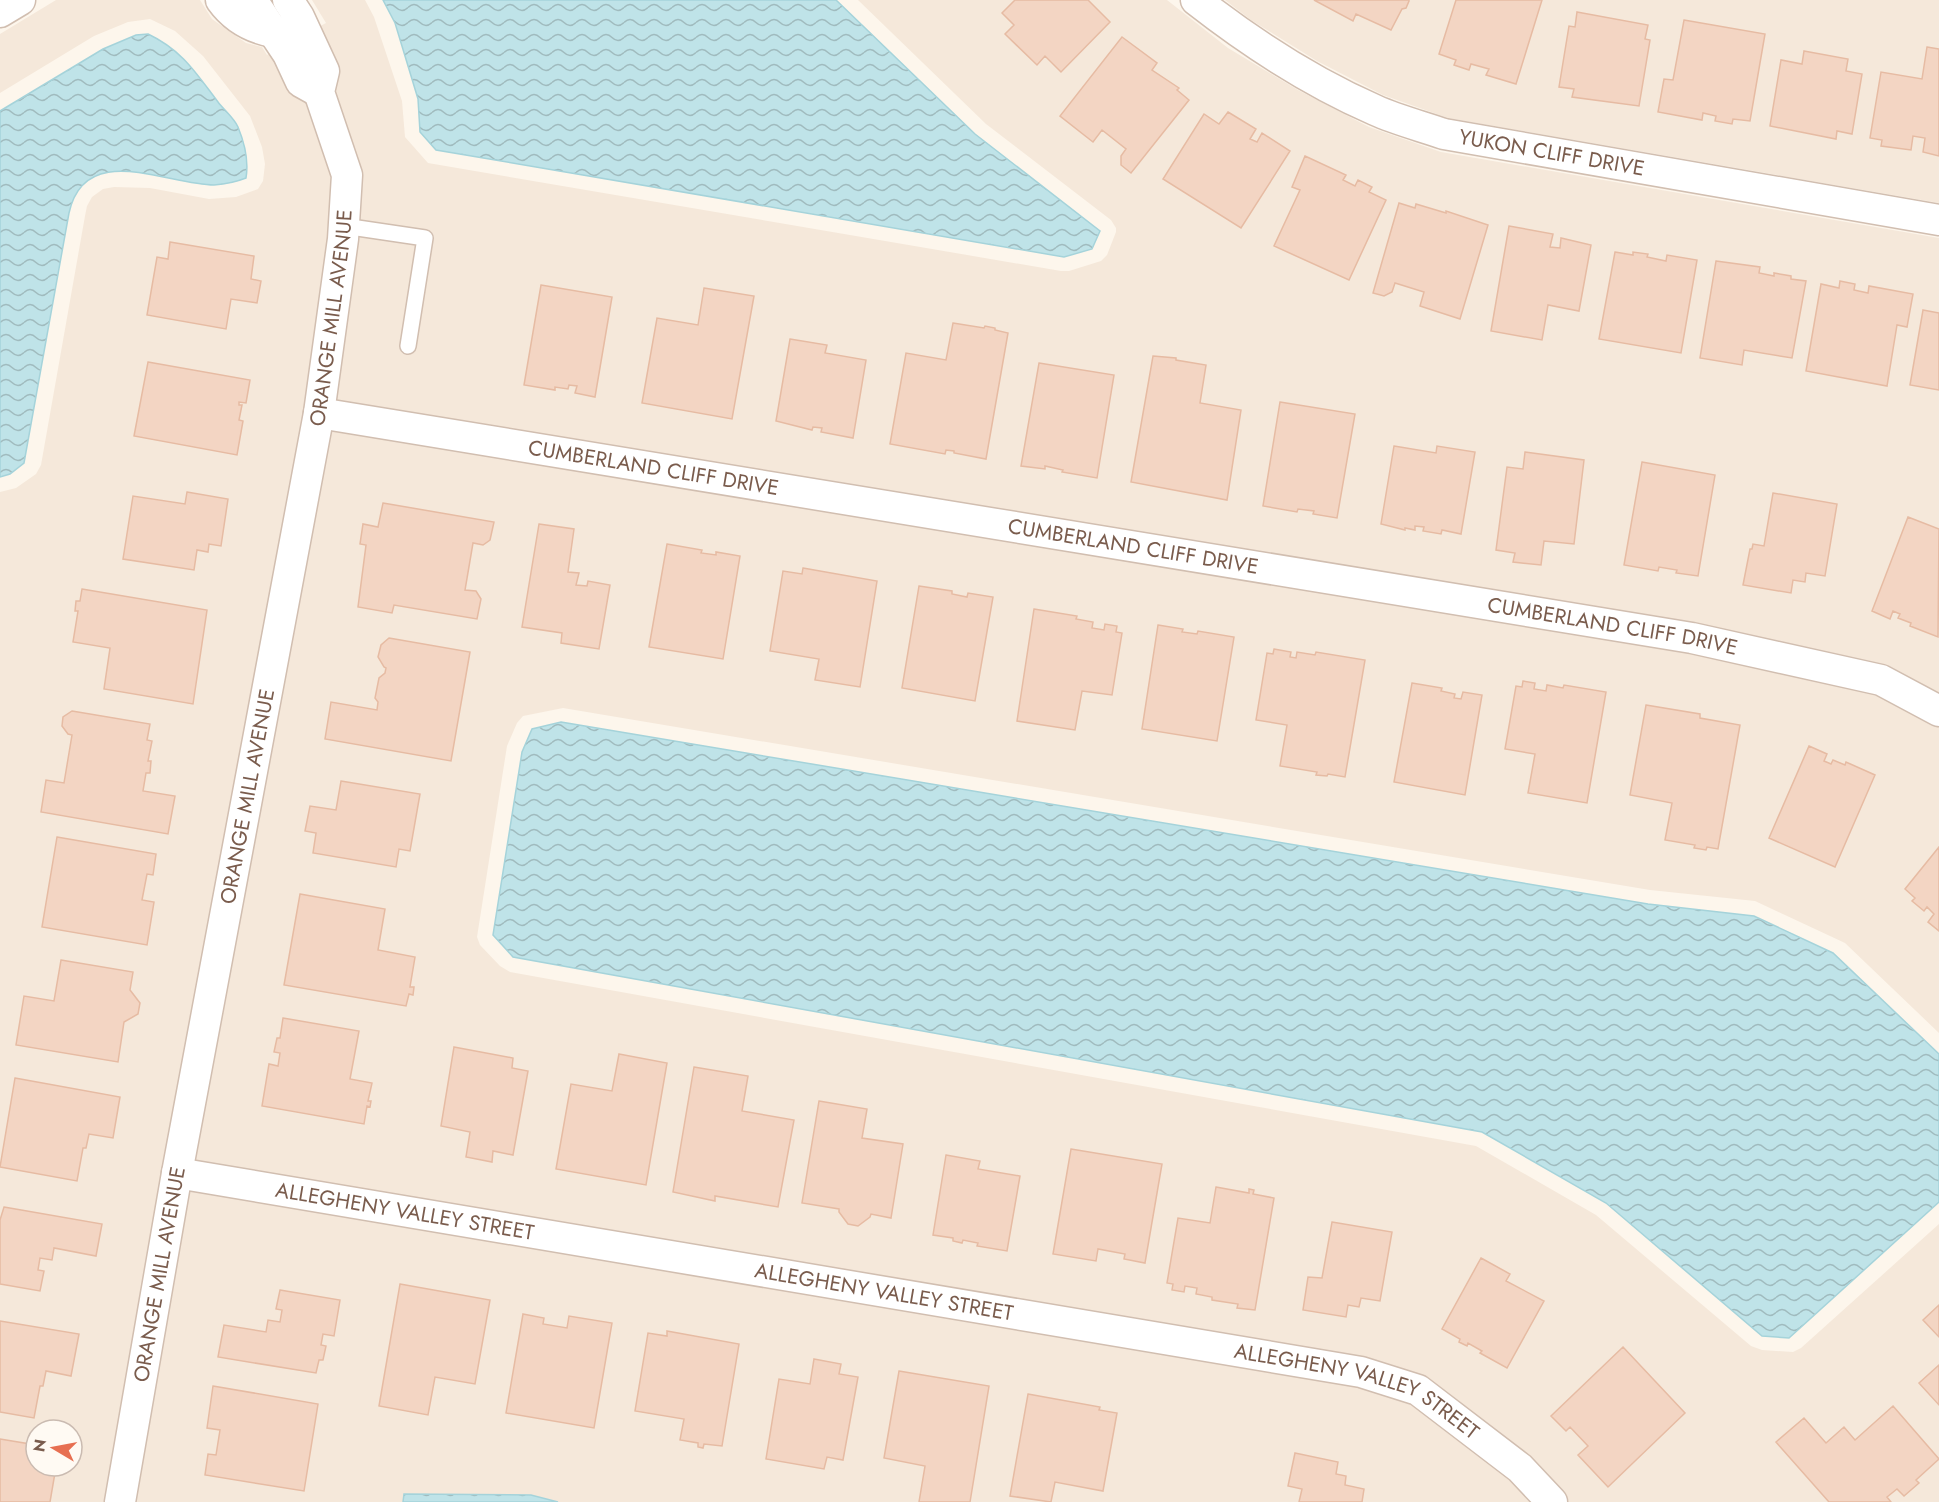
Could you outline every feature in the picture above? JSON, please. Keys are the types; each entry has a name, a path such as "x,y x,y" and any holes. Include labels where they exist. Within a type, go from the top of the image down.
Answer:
{"street":[{"path":"0,12 20,0"},
{"path":"221,0 228,10 257,29 273,32"},
{"path":"252,0 288,54 301,82 319,92"},
{"name":"YUKON CLIFF DRIVE","path":"1196,0 1239,33 1308,76 1375,111 1444,134 1939,220"},
{"path":"273,32 294,9"},
{"name":"ORANGE MILL AVENUE","path":"120,1502 177,1173 319,413 344,226 347,175 319,92 324,71 294,9"},
{"name":"CUMBERLAND CLIFF DRIVE","path":"319,413 1692,638 1881,680 1939,711"},
{"name":"ALLEGHENY VALLEY STREET","path":"177,1173 1361,1372 1418,1390 1520,1468 1552,1502"}],"lane":[{"path":"344,226 425,238 408,346"}],"shaded area":[{"path":"56,0 200,0 212,19 246,43 262,47 267,55 326,23 312,0 365,0 374,17 402,101 405,137 428,163 1069,271 1101,261 1107,255 1116,232 1111,220 986,124 858,0 1167,0 1228,48 1298,90 1369,127 1441,152 1939,238 1939,1033 1845,943 1755,901 1650,890 563,708 523,716 517,723 507,746 477,937 480,945 500,966 510,972 1476,1146 1596,1215 1751,1346 1762,1350 1793,1352 1801,1348 1939,1224 1939,1502 558,1502 531,1495 404,1494 403,1502 0,1502 0,492 16,488 36,474 41,465 85,216 92,197 103,189 114,187 150,188 209,199 236,197 258,189 263,181 265,164 262,147 250,116 203,56 175,31 150,19 128,22 94,36 0,93 0,34"},
{"path":"1225,0 1939,0 1939,203 1448,118 1383,95 1317,61 1251,20"}],"water":[{"path":"383,0 836,0 975,134 1100,231 1092,249 1064,257 436,150 420,132 418,99 395,23"},
{"path":"148,34 170,47 188,63 234,120 246,152 246,178 214,185 130,172 110,172 92,178 78,191 69,213 24,463 10,474 0,477 0,111 103,49 136,35"},
{"path":"561,722 1648,904 1754,916 1833,953 1939,1054 1939,1202 1789,1338 1762,1336 1606,1203 1482,1132 513,957 493,935 522,752 532,729"},
{"path":"404,1494 531,1495 558,1502 403,1502"}],"building":[{"path":"1015,0 1088,0 1110,22 1061,72 1045,56 1037,65 1005,34 1014,25 1002,13"},
{"path":"1314,0 1409,1 1391,30 1356,14 1353,21"},
{"path":"1456,0 1542,0 1516,84 1486,75 1489,69 1471,64 1469,70 1454,65 1456,60 1439,54"},
{"path":"1577,12 1648,25 1645,39 1650,40 1639,106 1572,97 1574,89 1559,87 1569,26 1575,27"},
{"path":"1684,20 1765,34 1750,121 1733,119 1732,124 1715,121 1716,116 1703,113 1702,120 1658,112 1664,79 1673,80"},
{"path":"1122,37 1157,63 1152,70 1179,88 1177,90 1189,100 1131,173 1121,165 1121,156 1126,149 1102,130 1093,142 1060,116"},
{"path":"1927,47 1939,49 1939,156 1923,152 1925,138 1913,136 1911,150 1881,146 1882,140 1870,138 1881,72 1922,79"},
{"path":"1804,51 1848,59 1846,71 1862,74 1852,134 1837,131 1836,139 1770,126 1781,60 1802,64"},
{"path":"1228,112 1256,129 1250,139 1257,142 1262,133 1290,151 1241,228 1163,179 1204,114 1219,124"},
{"path":"1305,156 1346,175 1343,180 1355,186 1358,180 1372,187 1369,192 1386,200 1349,280 1274,246 1300,190 1292,187"},
{"path":"1399,203 1415,208 1416,204 1446,213 1446,211 1488,225 1460,319 1420,306 1424,292 1395,283 1392,292 1384,296 1373,293"},
{"path":"1509,226 1553,234 1550,247 1560,248 1561,238 1591,245 1579,311 1548,305 1542,340 1491,331"},
{"path":"170,242 254,256 251,279 261,281 257,303 231,299 226,329 147,315 157,257 168,259"},
{"path":"1615,252 1633,255 1633,252 1648,254 1647,257 1666,261 1667,255 1697,260 1681,353 1599,339"},
{"path":"1716,261 1760,267 1759,273 1774,276 1774,273 1806,281 1792,358 1744,350 1742,365 1700,358"},
{"path":"1840,281 1855,284 1854,290 1868,293 1869,286 1913,294 1907,327 1897,325 1887,386 1806,371 1821,284 1839,288"},
{"path":"541,285 612,297 595,397 575,393 577,386 569,385 568,389 555,387 555,390 524,385"},
{"path":"704,288 754,296 732,419 642,403 657,318 698,325"},
{"path":"1923,310 1939,313 1939,390 1910,385"},
{"path":"953,323 984,328 985,326 1008,333 986,459 954,453 954,451 946,450 945,454 890,444 906,353 946,360"},
{"path":"790,339 827,345 825,353 866,360 853,438 821,432 822,428 813,427 812,430 776,421"},
{"path":"1153,356 1176,358 1176,360 1206,365 1200,403 1241,410 1227,500 1131,482"},
{"path":"148,362 250,380 246,403 239,402 239,405 242,405 239,420 243,421 237,455 134,436"},
{"path":"1039,363 1114,375 1097,478 1062,472 1063,470 1045,466 1045,469 1021,466"},
{"path":"1280,402 1355,414 1337,518 1313,514 1314,511 1298,509 1297,512 1263,506"},
{"path":"1394,446 1436,453 1437,446 1475,452 1461,534 1442,530 1441,534 1423,531 1424,527 1415,526 1415,530 1405,528 1405,530 1381,524"},
{"path":"1525,452 1584,460 1574,544 1544,541 1541,565 1513,562 1515,553 1496,550 1507,467 1523,469"},
{"path":"1642,462 1715,475 1698,576 1676,573 1677,570 1659,567 1658,571 1624,565"},
{"path":"187,492 228,499 221,546 209,544 208,552 197,550 194,570 123,559 133,496 185,504"},
{"path":"1773,493 1837,504 1825,576 1806,573 1805,582 1793,580 1791,593 1743,585 1750,549 1753,544 1764,546"},
{"path":"383,503 494,522 490,540 483,545 473,543 465,590 476,591 481,599 477,619 394,605 392,613 358,607 366,545 360,544 363,524 378,527"},
{"path":"1908,517 1939,529 1938,637 1910,626 1911,623 1898,618 1900,614 1893,611 1890,619 1872,611"},
{"path":"539,524 574,529 568,572 579,573 576,585 587,586 588,581 610,585 599,649 561,643 562,633 522,627"},
{"path":"667,544 702,550 701,553 716,555 716,552 740,556 723,659 649,647"},
{"path":"803,568 877,581 860,687 815,680 819,659 770,651 783,571 802,574"},
{"path":"919,586 952,591 952,594 967,597 968,593 993,597 975,701 902,688"},
{"path":"82,589 207,610 193,704 104,689 110,648 73,642 78,611 75,611 76,601 80,601"},
{"path":"1034,609 1077,616 1076,619 1093,622 1092,628 1104,630 1105,624 1117,626 1116,632 1122,633 1112,695 1082,691 1075,730 1017,721"},
{"path":"1158,625 1183,629 1182,632 1197,634 1198,631 1234,637 1217,741 1142,729"},
{"path":"389,638 470,652 451,761 325,739 331,702 377,710 378,702 375,698 379,678 385,673 386,668 378,657 381,645"},
{"path":"1274,649 1291,652 1290,657 1296,658 1297,652 1315,655 1316,652 1365,660 1345,777 1328,774 1327,776 1316,775 1317,772 1280,766 1287,725 1256,720 1267,653 1273,654"},
{"path":"1523,681 1535,683 1534,689 1546,691 1547,685 1563,688 1564,685 1606,692 1587,803 1528,793 1535,754 1505,749 1516,686 1522,687"},
{"path":"1412,683 1442,688 1441,691 1455,694 1454,698 1461,699 1463,692 1482,695 1465,795 1394,782"},
{"path":"1646,705 1700,714 1700,718 1740,725 1718,849 1694,848 1695,845 1665,840 1672,803 1630,795"},
{"path":"72,711 150,724 147,740 152,741 148,761 151,761 150,773 146,773 143,791 175,796 168,834 41,812 46,780 64,783 72,735 68,734 62,726 63,717"},
{"path":"1809,746 1827,754 1824,761 1831,764 1833,760 1845,765 1846,762 1875,775 1835,867 1769,838"},
{"path":"341,781 420,794 410,851 399,849 396,867 313,853 316,833 305,831 310,806 336,810"},
{"path":"57,837 156,854 153,875 147,874 142,900 154,902 147,945 42,927"},
{"path":"1939,847 1939,931 1928,922 1934,914 1927,907 1924,911 1912,901 1915,898 1905,889"},
{"path":"300,894 385,909 378,950 415,957 410,987 414,987 413,995 409,994 406,1006 284,985"},
{"path":"61,960 133,972 130,990 140,1003 138,1014 124,1022 118,1062 16,1045 24,996 54,1001"},
{"path":"283,1018 359,1031 350,1079 372,1083 368,1101 371,1101 370,1107 367,1106 364,1124 262,1106 269,1064 278,1066 280,1053 274,1052 277,1038 280,1038"},
{"path":"454,1047 513,1058 512,1068 528,1071 513,1155 493,1151 492,1162 466,1157 470,1132 441,1126"},
{"path":"619,1054 667,1063 646,1185 556,1169 571,1084 612,1091"},
{"path":"694,1067 748,1076 742,1111 794,1120 778,1207 715,1196 715,1201 673,1192"},
{"path":"15,1078 120,1097 113,1138 89,1134 86,1148 83,1148 77,1181 0,1167"},
{"path":"819,1101 867,1109 862,1138 903,1144 891,1218 871,1214 858,1226 848,1224 839,1209 802,1203"},
{"path":"1071,1149 1162,1164 1145,1263 1124,1259 1125,1254 1098,1249 1096,1261 1053,1254"},
{"path":"946,1155 980,1161 978,1169 1020,1176 1007,1251 933,1235"},
{"path":"1216,1187 1249,1193 1249,1189 1254,1190 1253,1194 1274,1198 1255,1310 1237,1308 1238,1304 1212,1300 1212,1297 1196,1294 1197,1288 1185,1286 1184,1292 1172,1290 1173,1284 1167,1283 1178,1218 1210,1223"},
{"path":"4,1207 102,1224 96,1256 54,1248 52,1260 40,1258 38,1270 44,1271 40,1291 0,1284 0,1220"},
{"path":"1332,1222 1392,1232 1380,1301 1361,1298 1359,1307 1348,1305 1346,1317 1303,1310 1308,1277 1322,1278"},
{"path":"1481,1258 1510,1274 1506,1281 1544,1301 1507,1368 1480,1353 1482,1351 1468,1343 1467,1346 1459,1342 1460,1339 1442,1329"},
{"path":"400,1284 490,1300 475,1384 435,1377 428,1415 379,1406"},
{"path":"280,1290 340,1300 334,1336 323,1334 321,1345 326,1346 323,1360 319,1360 316,1373 218,1357 224,1325 266,1332 268,1320 280,1322 282,1310 276,1309"},
{"path":"1939,1305 1939,1337 1923,1320"},
{"path":"523,1314 544,1318 543,1324 567,1328 569,1316 612,1323 594,1428 506,1413"},
{"path":"0,1321 79,1334 71,1376 46,1371 43,1386 40,1386 34,1418 0,1412"},
{"path":"667,1331 739,1344 722,1446 704,1444 703,1448 698,1447 698,1443 680,1440 684,1419 635,1411 648,1333 667,1336"},
{"path":"1623,1347 1685,1413 1608,1487 1578,1455 1588,1446 1570,1427 1566,1431 1551,1416"},
{"path":"814,1359 841,1364 839,1374 858,1377 843,1460 827,1457 824,1469 766,1459 779,1379 810,1384"},
{"path":"1939,1365 1939,1405 1919,1383"},
{"path":"899,1371 989,1386 970,1502 919,1502 925,1466 884,1458"},
{"path":"213,1386 318,1404 304,1491 205,1475 208,1454 216,1455 220,1430 207,1428"},
{"path":"1028,1394 1100,1407 1099,1410 1117,1413 1103,1491 1055,1482 1051,1502 1010,1496"},
{"path":"1893,1406 1939,1459 1916,1480 1919,1483 1904,1496 1897,1489 1887,1497 1891,1502 1829,1502 1776,1442 1804,1418 1826,1443 1844,1427 1855,1440"},
{"path":"0,1439 24,1443 24,1478 54,1478 50,1502 0,1502"},
{"path":"1295,1453 1338,1462 1336,1474 1346,1476 1345,1485 1364,1489 1362,1502 1299,1502 1302,1489 1288,1486"}]}
